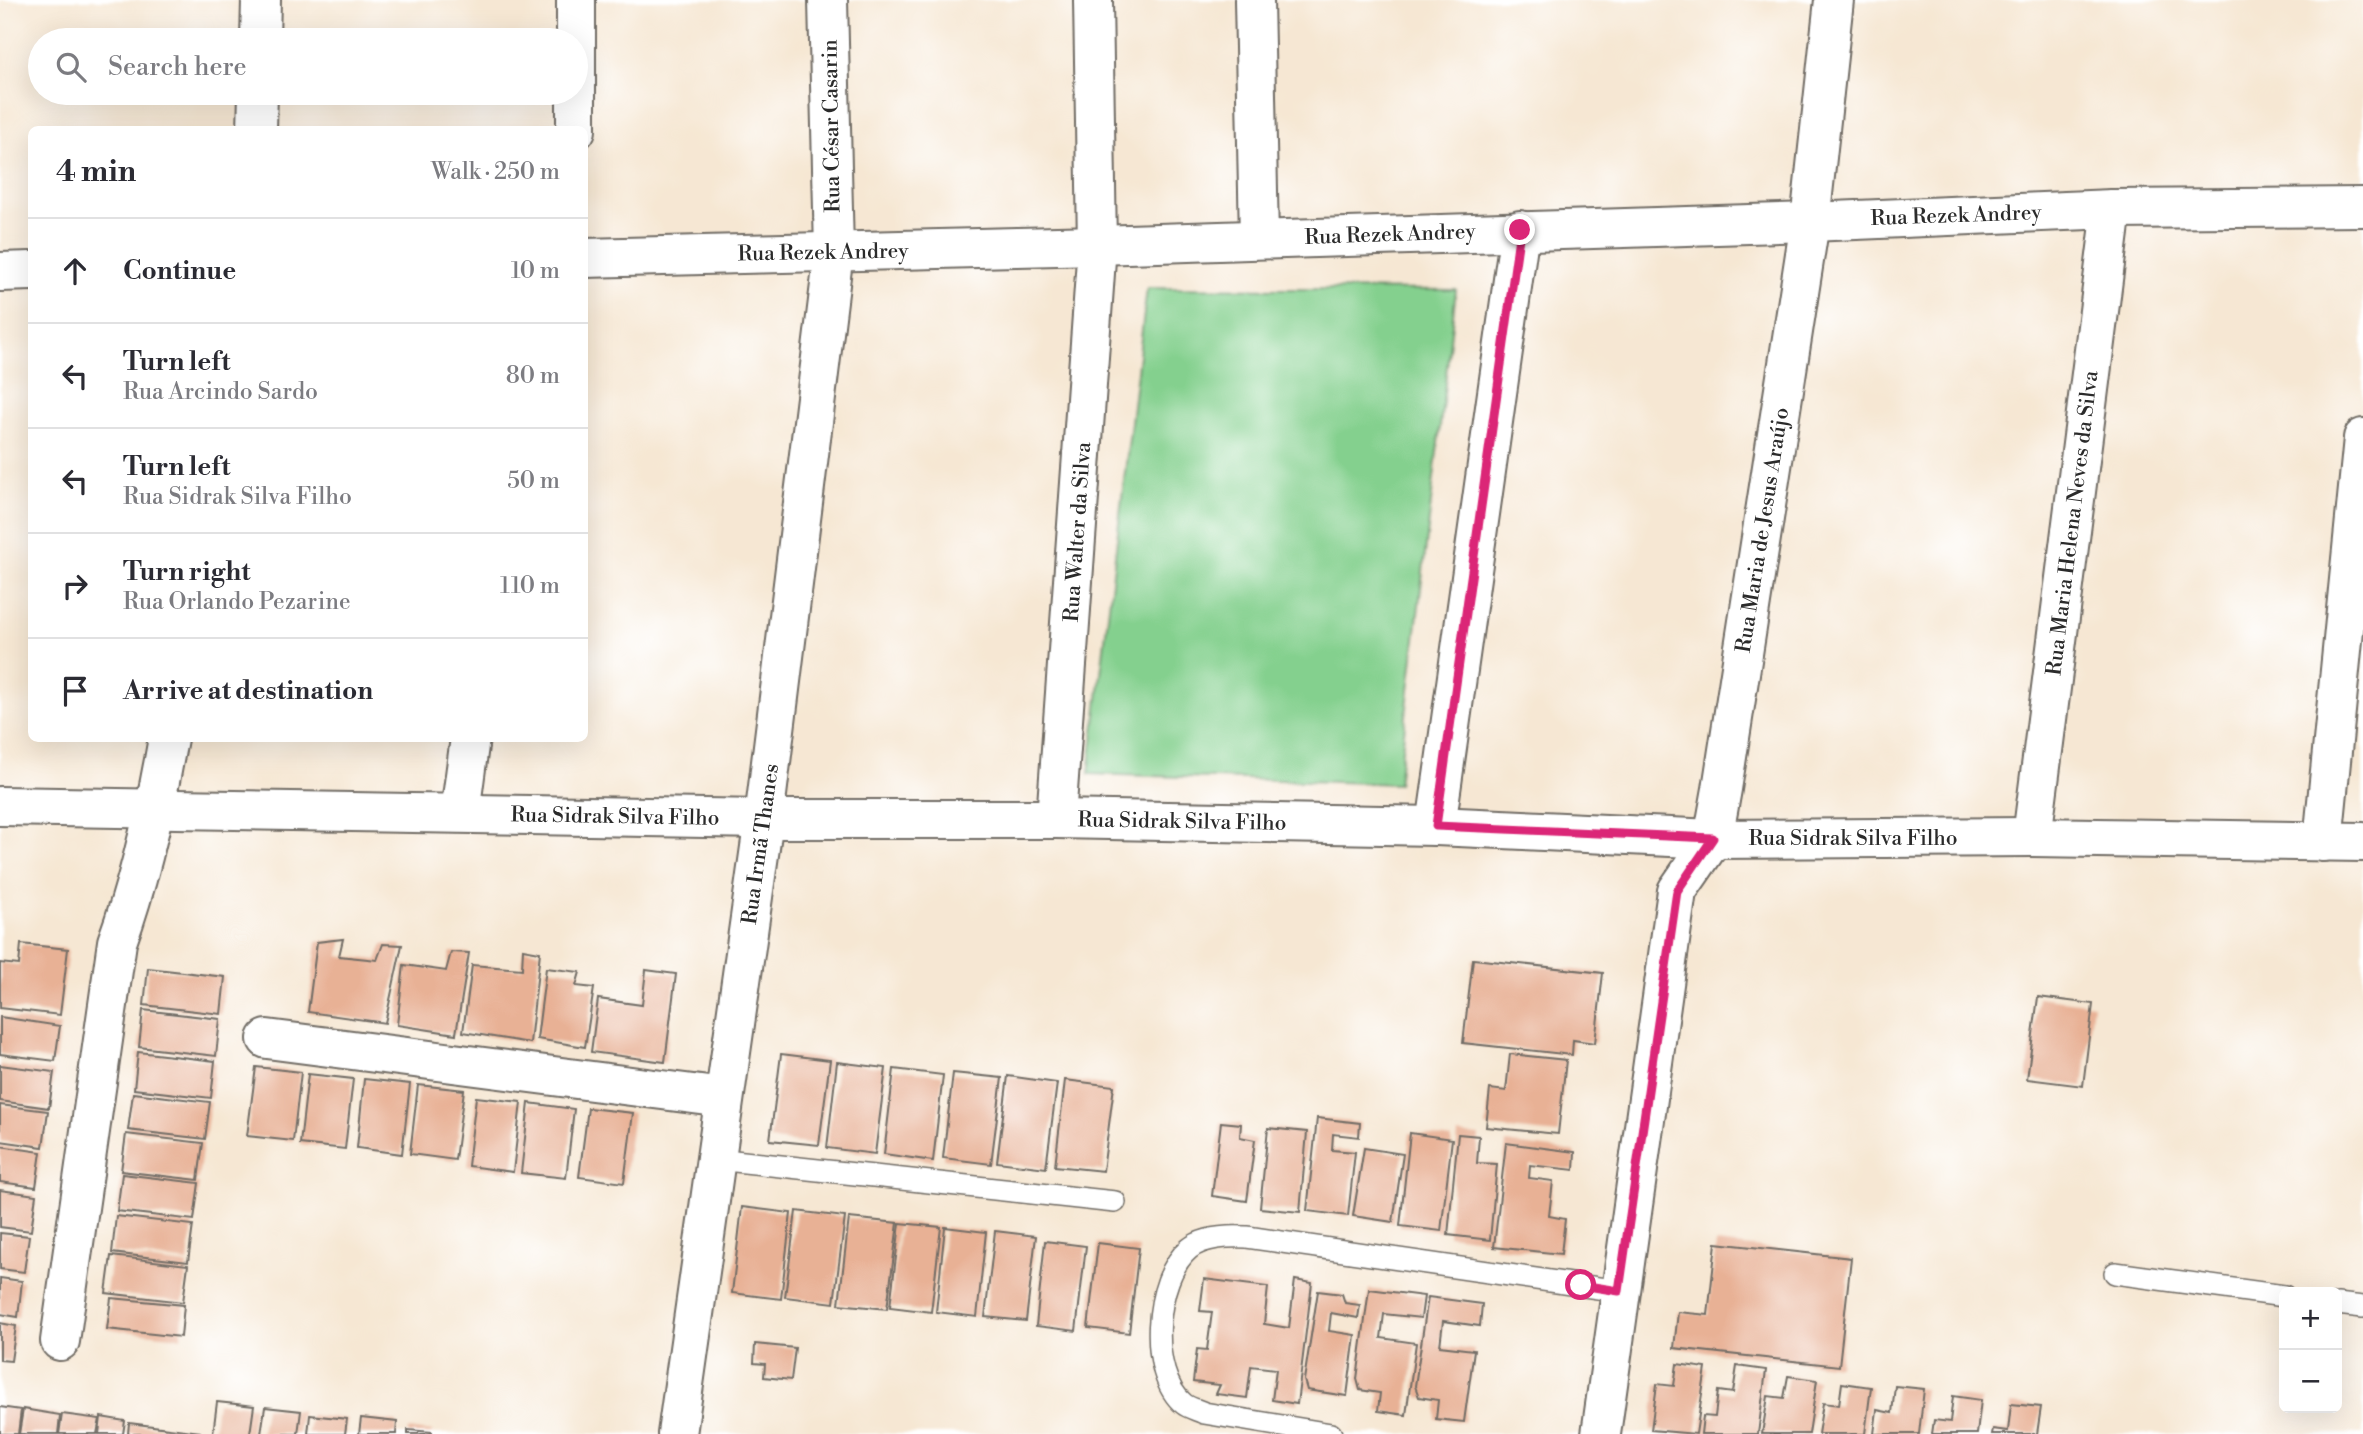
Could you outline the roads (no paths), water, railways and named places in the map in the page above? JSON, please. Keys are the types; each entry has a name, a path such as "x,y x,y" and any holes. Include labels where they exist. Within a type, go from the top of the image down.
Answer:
{"street":[{"path":"260,28 261,0"},
{"path":"576,0 576,28"},
{"name":"Rua César Casarin","path":"828,0 835,252"},
{"name":"Rua Walter da Silva","path":"1056,818 1097,245 1093,0"},
{"path":"1254,0 1259,238"},
{"name":"Rua Maria de Jesus Araújo","path":"1713,838 1723,789 1810,222 1834,0"},
{"path":"257,126 258,105"},
{"path":"576,105 576,126"},
{"name":"Rua Rezek Andrey","path":"588,258 1097,245 1810,222 2112,209 2363,206"},
{"name":"Rua Maria Helena Neves da Silva","path":"2032,837 2112,209"},
{"path":"1436,826 1520,230"},
{"name":"Rua Irmã Thanes","path":"677,1434 764,819 835,252"},
{"path":"0,272 28,271"},
{"path":"2323,842 2363,438"},
{"path":"60,1340 117,942 156,808 167,742"},
{"path":"460,813 469,742"},
{"name":"Rua Sidrak Silva Filho","path":"0,806 764,819 1056,818 1436,826 1713,838 2032,837 2363,842"},
{"path":"1601,1434 1677,891 1713,838"},
{"path":"267,1039 724,1098"}],"lane":[{"path":"716,1159 1115,1202"},
{"path":"1331,1434 1204,1413 1184,1405 1167,1381 1158,1340 1165,1292 1176,1264 1191,1248 1230,1236 1247,1237 1619,1291"},
{"path":"2115,1273 2279,1295"},
{"path":"2342,1305 2363,1307"}]}
